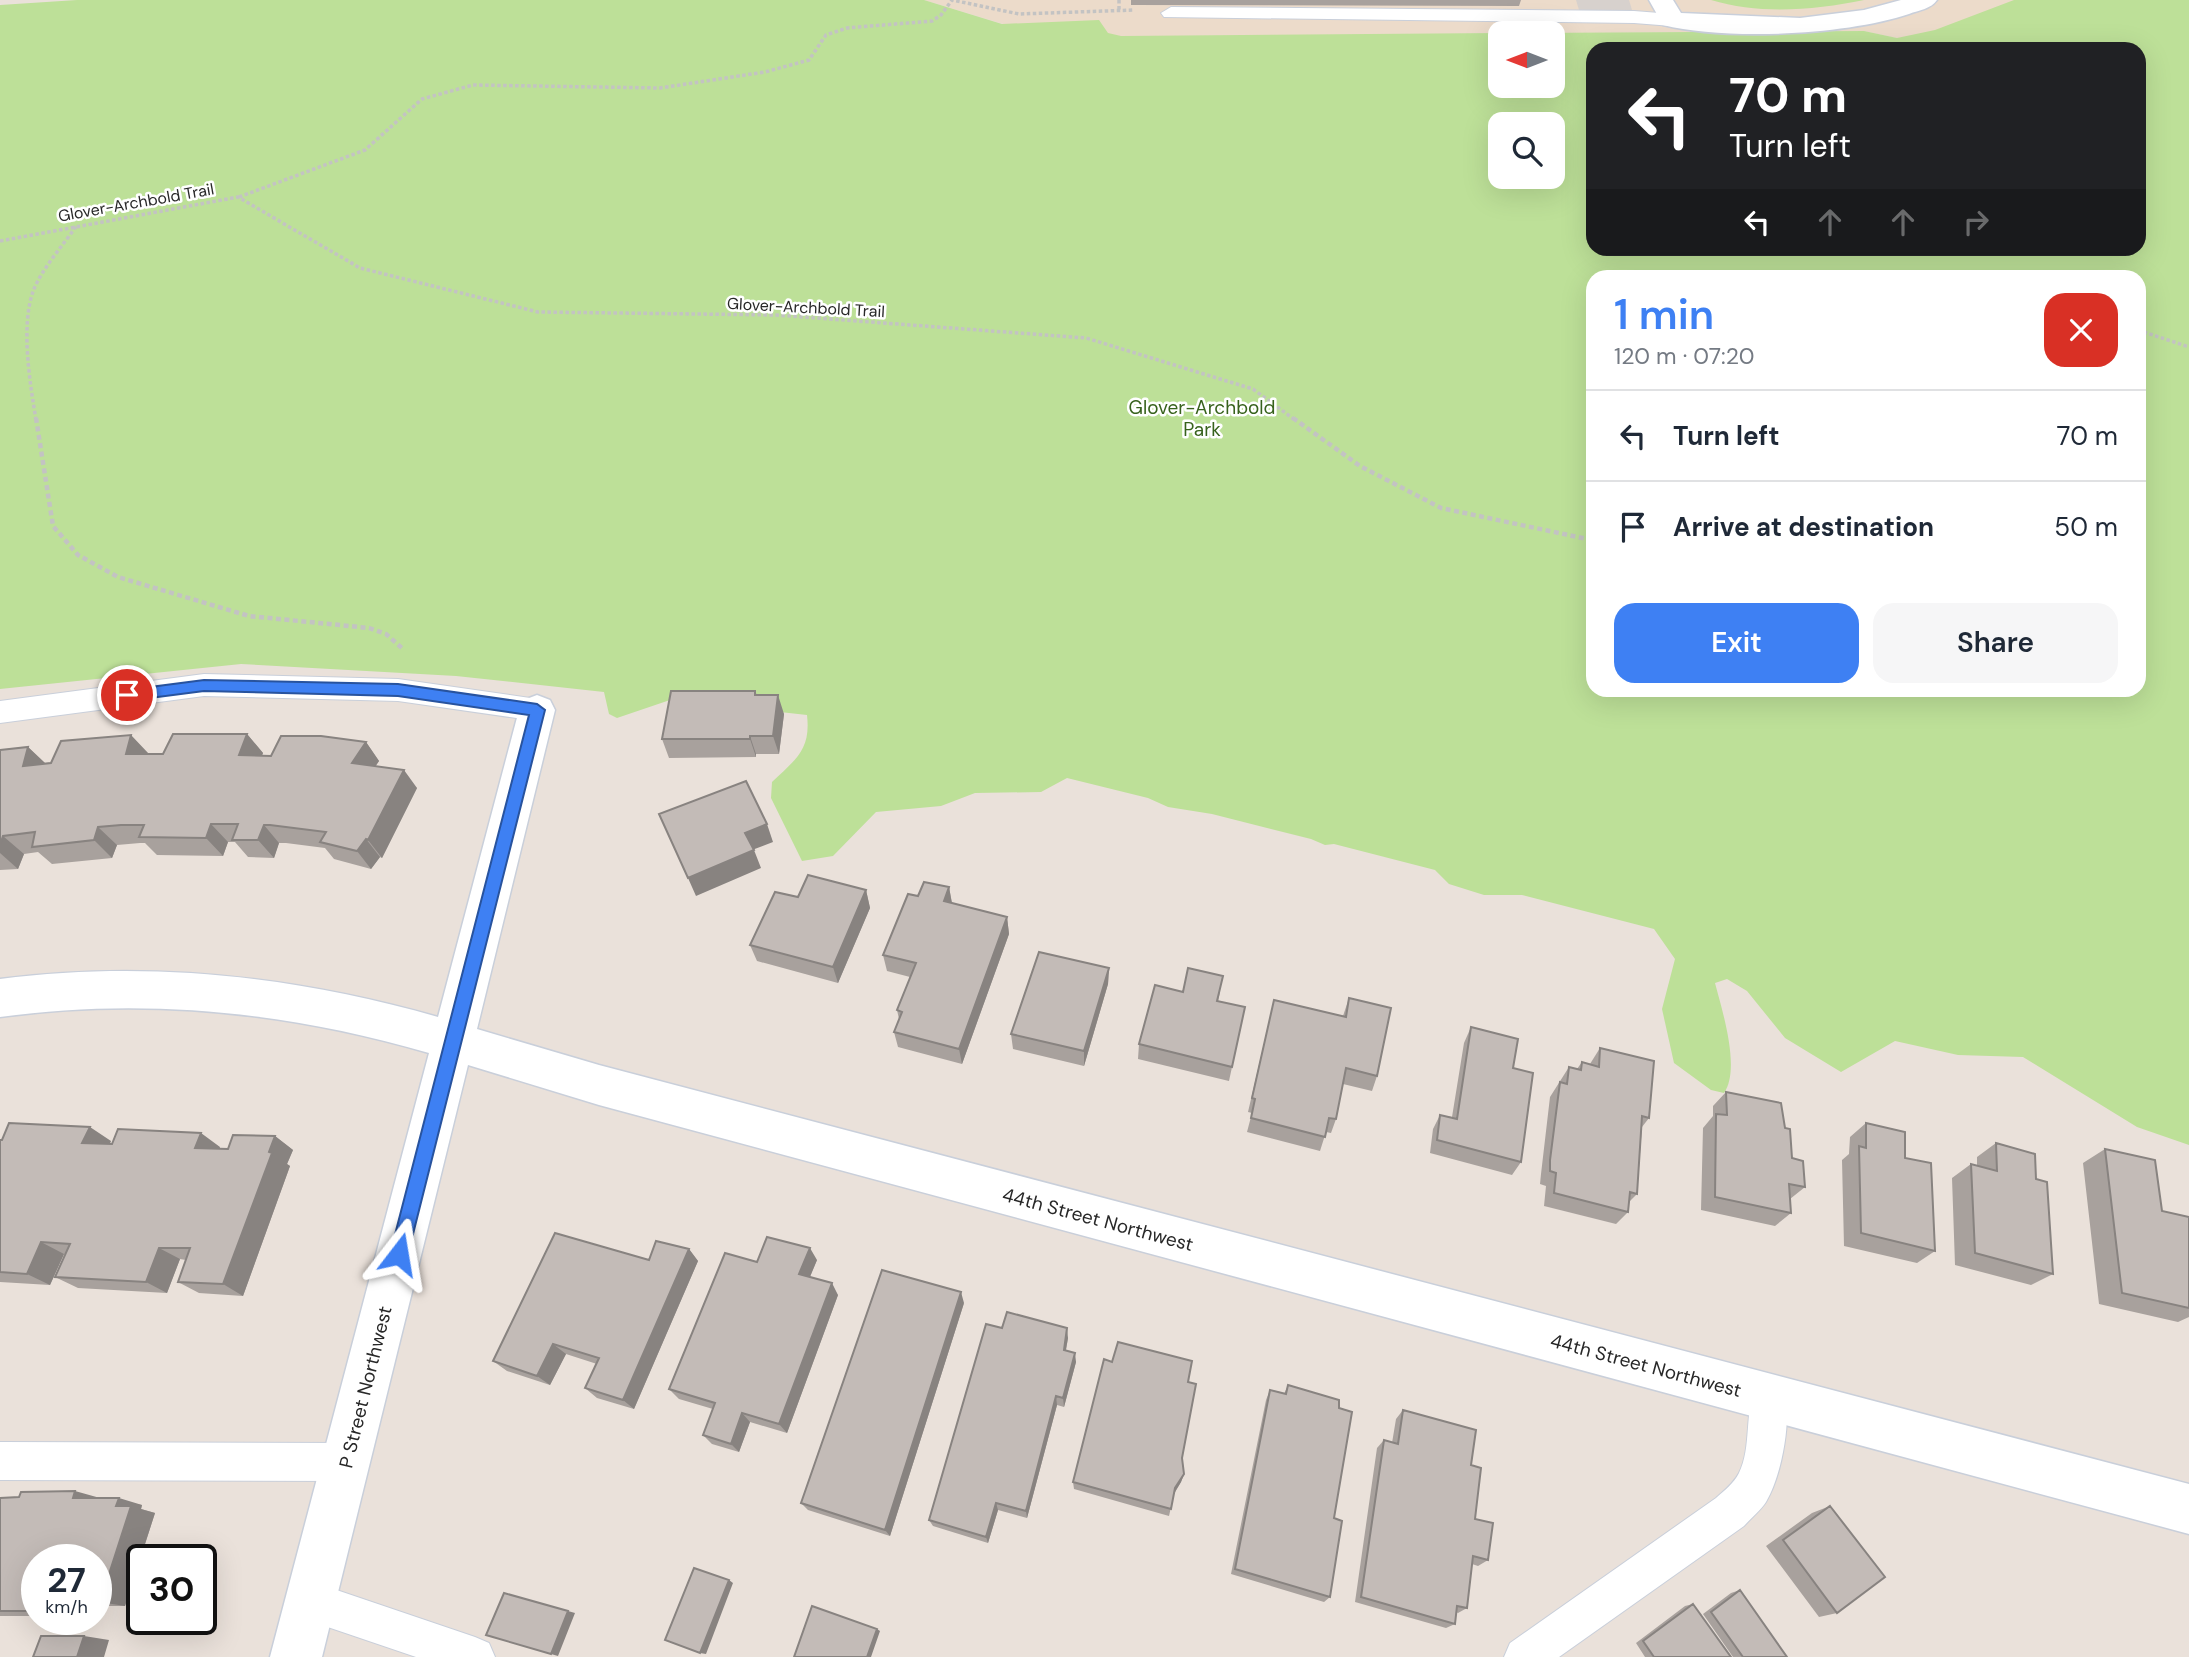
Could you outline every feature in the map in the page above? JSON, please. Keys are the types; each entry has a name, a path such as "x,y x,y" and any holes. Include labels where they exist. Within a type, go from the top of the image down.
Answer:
{"street":[{"path":"1666,10 1750,26 1816,24 1895,10 1925,0"},
{"name":"P Street Northwest","path":"296,1657 537,710"},
{"name":"44th Street Northwest","path":"0,998 124,988 209,991 320,1007 612,1088 2189,1510"}],"lane":[{"path":"1171,13 1634,17 1666,10"},
{"path":"0,712 204,685 398,690 537,710"},
{"path":"1524,1657 1730,1512 1752,1489 1762,1464 1769,1398"},
{"path":"0,1461 346,1462"},
{"path":"310,1601 475,1657"}],"path":[{"path":"238,197 365,150 422,99 473,85 660,88 765,72 809,60 826,35 847,28 932,21 941,15 952,0 1019,14 1119,10 1119,0"},
{"name":"Glover-Archbold Trail","path":"0,241 238,197 360,268 538,312 776,315 1086,338 1253,389 1360,466 1440,508 1586,539"},
{"path":"77,225 34,289 27,330 29,376 53,526 78,555 118,577 249,616 369,628 386,634 404,651"},
{"path":"2146,333 2189,347"}],"shaded area":[{"path":"924,0 2189,0 2146,233 2146,42 1915,42 1864,31 1565,33 1565,21 1488,21 1488,34 1046,37"},
{"path":"1576,0 1629,0 1632,10 1579,10"},
{"path":"2138,256 2142,256 2139,270"}],"green space":[{"name":"Glover-Archbold Park","path":"77,0 924,0 1002,24 1099,20 1108,33 1121,36 1488,33 1488,98 1565,98 1565,33 1864,31 1897,38 1935,30 2014,0 2189,0 2189,1145 2137,1127 2023,1057 1958,1055 1895,1041 1841,1072 1785,1038 1747,991 1727,979 1715,983 1728,1039 1731,1069 1724,1093 1711,1090 1674,1063 1662,1009 1675,959 1654,929 1522,895 1484,895 1449,884 1435,870 1334,844 1325,845 1212,814 1168,807 1148,798 1067,778 1041,792 975,793 941,806 876,812 833,856 802,861 771,798 772,782 795,760 804,746 808,727 807,715 670,700 617,718 609,714 604,692 456,676 241,664 0,689 0,5"},
{"path":"1711,0 1864,0 1826,6 1768,9"}],"building":[{"path":"671,691 755,691 755,695 778,695 773,736 750,736 750,739 662,739"},
{"path":"173,734 247,734 239,755 271,756 281,736 321,736 366,742 352,763 404,770 368,840 366,839 357,851 320,842 326,832 270,825 264,825 258,840 232,840 238,824 211,824 206,838 139,837 144,825 121,825 98,827 94,840 32,847 35,832 3,836 0,845 0,750 28,747 23,766 51,763 61,741 131,735 126,754 163,754"},
{"path":"746,781 767,824 745,833 754,850 688,878 659,814"},
{"path":"808,875 866,890 833,967 750,945 775,892 798,897"},
{"path":"924,882 949,887 944,901 1007,917 959,1049 894,1032 902,1012 897,1010 916,963 883,955 908,894 918,896"},
{"path":"1039,952 1109,968 1084,1051 1011,1034"},
{"path":"1188,968 1223,976 1217,1001 1245,1007 1232,1067 1139,1044 1155,985 1183,992"},
{"path":"1349,998 1391,1008 1377,1076 1346,1068 1336,1119 1329,1118 1325,1137 1251,1118 1255,1099 1252,1098 1274,1000 1346,1017"},
{"path":"1471,1027 1518,1039 1513,1068 1533,1073 1521,1162 1437,1140 1440,1115 1457,1119"},
{"path":"1600,1048 1654,1061 1649,1118 1642,1116 1637,1194 1630,1192 1628,1212 1554,1193 1556,1173 1550,1171 1560,1082 1567,1084 1569,1067 1581,1070 1582,1062 1599,1067"},
{"path":"1726,1092 1781,1103 1785,1128 1790,1129 1792,1158 1803,1161 1805,1187 1789,1184 1791,1213 1715,1197 1716,1114 1727,1115"},
{"path":"9,1123 90,1127 82,1143 112,1144 118,1129 201,1133 195,1148 228,1149 233,1135 275,1136 269,1152 272,1153 223,1284 178,1282 190,1248 159,1248 146,1282 55,1277 70,1244 41,1242 27,1274 0,1272 0,1140"},
{"path":"1866,1123 1905,1132 1905,1158 1931,1163 1935,1251 1861,1233 1859,1146 1866,1148"},
{"path":"1996,1143 2035,1154 2036,1179 2047,1182 2053,1274 1975,1253 1971,1164 1997,1171"},
{"path":"2105,1149 2155,1160 2162,1211 2189,1217 2189,1308 2122,1293"},
{"path":"555,1233 649,1260 656,1241 689,1249 623,1400 585,1388 599,1358 553,1344 537,1376 493,1361"},
{"path":"767,1237 810,1248 799,1274 832,1283 779,1424 742,1413 731,1444 703,1435 715,1403 669,1389 725,1253 757,1262"},
{"path":"882,1270 961,1292 885,1530 801,1503"},
{"path":"1007,1312 1067,1328 1064,1350 1075,1353 1063,1398 1056,1396 1026,1511 996,1503 986,1537 929,1520 986,1324 1002,1328"},
{"path":"1118,1342 1192,1361 1188,1382 1196,1384 1182,1458 1184,1474 1175,1488 1171,1509 1073,1482 1104,1359 1112,1362"},
{"path":"1288,1385 1339,1400 1339,1408 1352,1412 1334,1518 1342,1521 1330,1597 1235,1569 1270,1390 1286,1394"},
{"path":"1403,1410 1476,1430 1471,1465 1481,1468 1475,1519 1493,1523 1488,1560 1473,1556 1467,1608 1457,1606 1455,1624 1361,1597 1384,1440 1398,1444"},
{"path":"75,1491 73,1498 119,1498 116,1506 131,1506 112,1565 112,1544 21,1544 21,1611 0,1611 0,1498 19,1497 21,1492"},
{"path":"1830,1506 1885,1577 1837,1613 1783,1540"},
{"path":"694,1568 729,1580 700,1653 665,1640"},
{"path":"1740,1590 1787,1657 1743,1657 1711,1612"},
{"path":"504,1593 568,1611 551,1654 486,1635"},
{"path":"1693,1604 1731,1657 1654,1657 1643,1641"},
{"path":"812,1606 877,1629 867,1657 794,1657"},
{"path":"41,1636 84,1636 77,1657 33,1657"}],"route":[{"path":"127,695 204,685 398,690 537,710 399,1254"}]}
